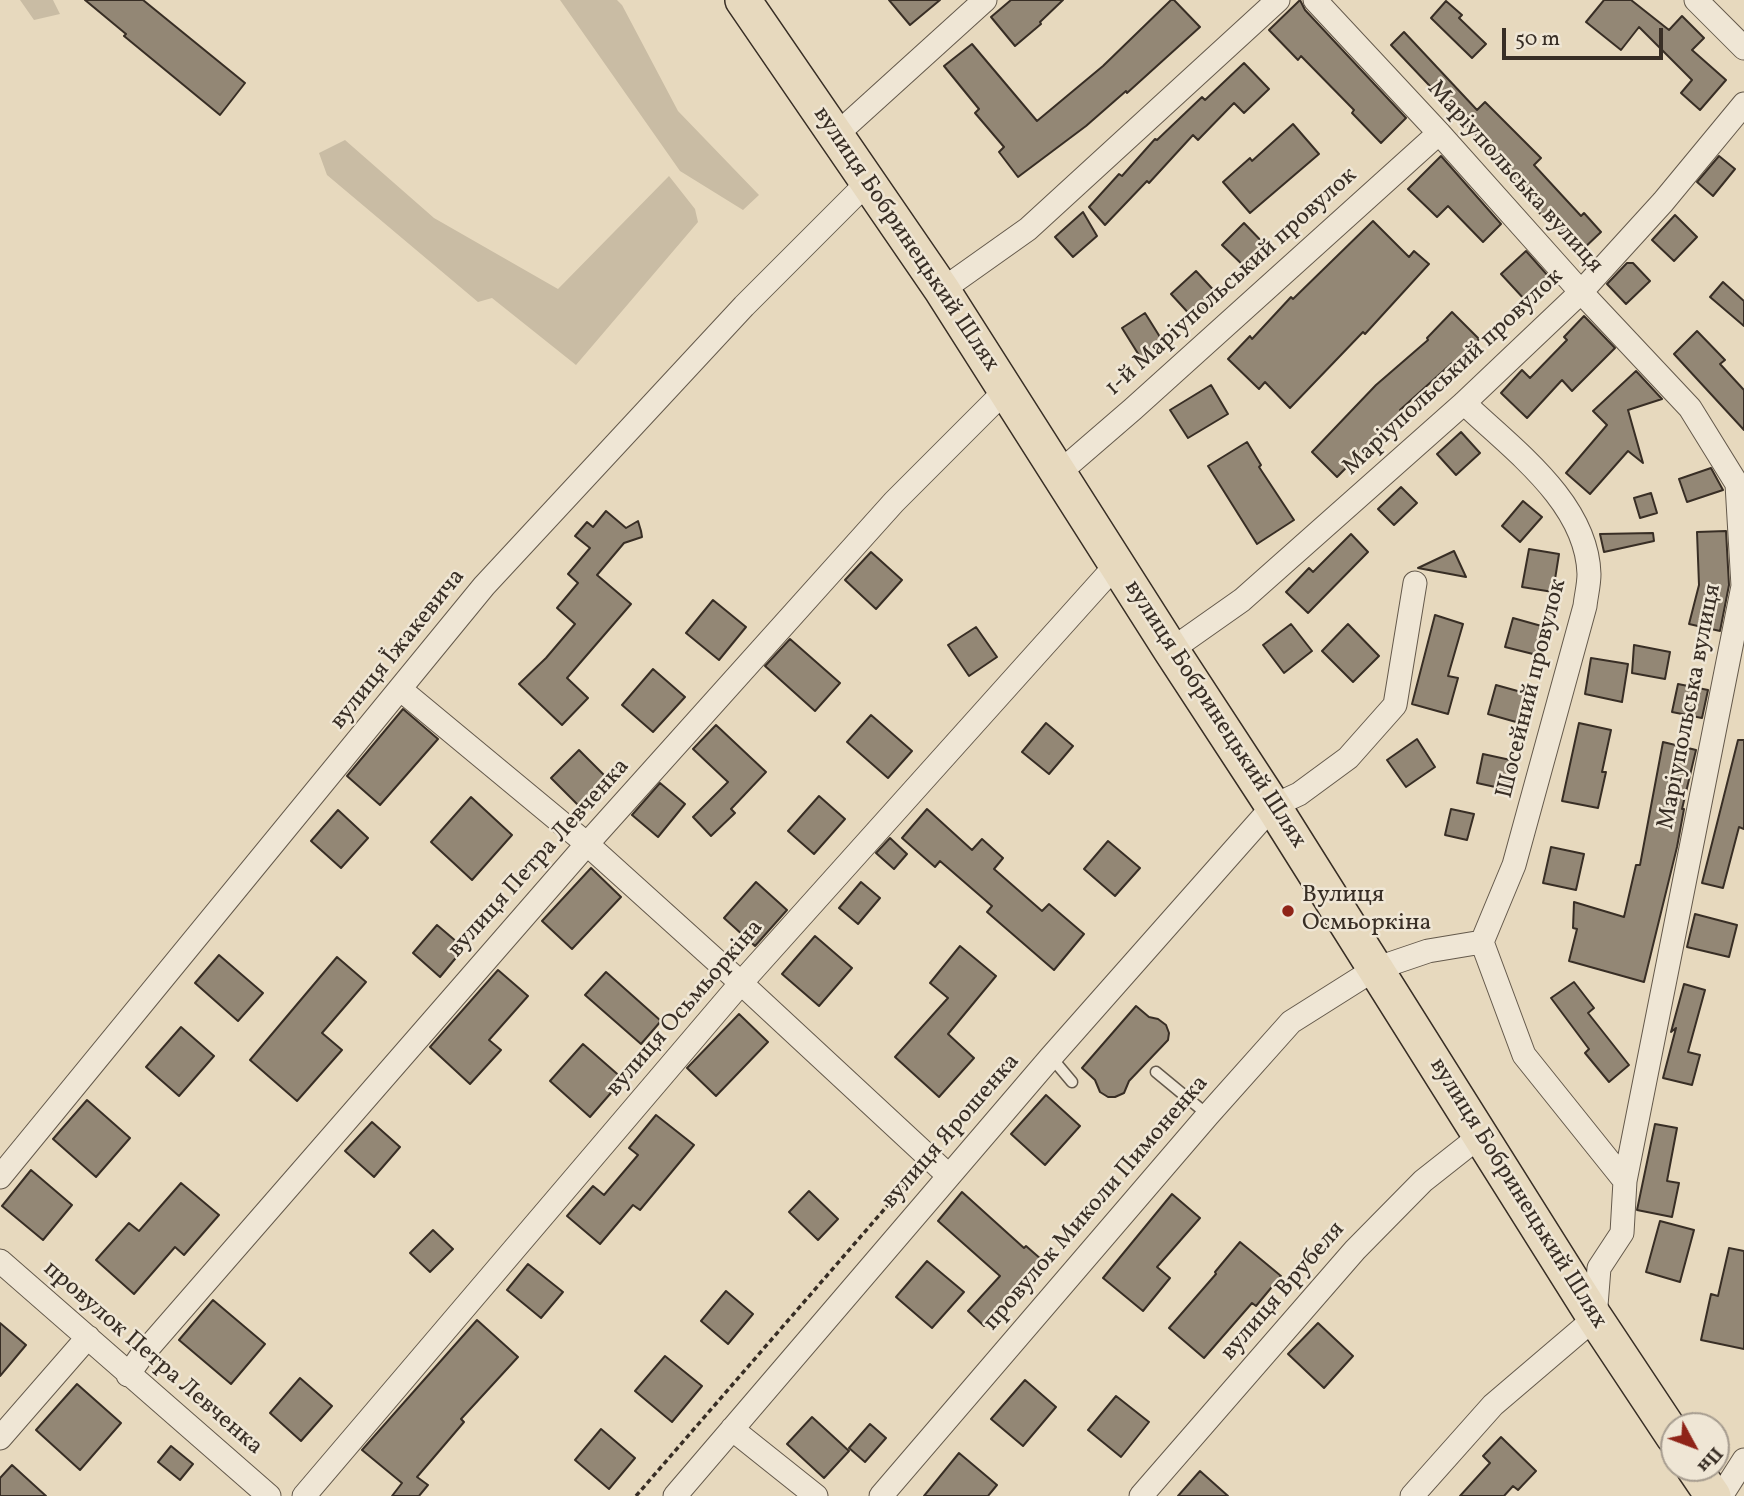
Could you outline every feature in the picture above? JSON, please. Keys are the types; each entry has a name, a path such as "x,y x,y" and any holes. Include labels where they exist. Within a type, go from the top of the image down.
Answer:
{"main road":[{"name":"вулиця Бобринецький Шлях","path":"743,0 942,290 1060,472 1595,1318 1660,1416"}],"street":[{"path":"836,135 985,0"},
{"path":"942,290 1028,229 1278,0"},
{"name":"Маріупольська вулиця","path":"1315,0 1690,408 1737,484 1743,586 1625,1181 1622,1233 1599,1268 1595,1318"},
{"path":"1696,0 1744,48"},
{"name":"Маріупольський провулок","path":"1171,650 1242,600 1464,403 1581,292 1663,202 1744,104"},
{"name":"1-й Маріупольський провулок","path":"1060,472 1439,133"},
{"name":"вулиця Їжакевича","path":"0,1177 494,576 744,306 868,182"},
{"name":"вулиця Петра Левченка","path":"128,1375 142,1355 315,1153 587,844 894,502 1006,390"},
{"name":"Шосейний провулок","path":"1464,403 1548,483 1566,505 1578,528 1589,574 1585,606 1514,866 1482,942"},
{"name":"вулиця Осьмьоркіна","path":"304,1496 741,983 1117,564"},
{"path":"1273,806 1299,794 1348,758 1395,705 1415,583"},
{"path":"401,689 587,844 949,1177"},
{"name":"вулиця Ярошенка","path":"675,1496 1051,1057 1273,806"},
{"path":"1482,942 1524,1055 1625,1181"},
{"name":"провулок Миколи Пимоненка","path":"881,1496 1208,1115 1291,1023 1374,970 1428,951 1482,942"},
{"name":"вулиця Врубеля","path":"1141,1496 1355,1250 1423,1181 1480,1136"},
{"name":"провулок Петра Левченка","path":"0,1261 269,1496"},
{"path":"1412,1496 1493,1405 1595,1318"},
{"path":"0,1438 88,1337"},
{"path":"732,1429 816,1496"},
{"path":"1721,1496 1744,1460"}],"lane":[{"path":"1051,1057 1072,1083"},
{"path":"1156,1072 1208,1115"}],"path":[{"path":"636,1496 929,1158"}],"shaded area":[{"path":"20,0 53,0 60,14 34,20"},
{"path":"560,0 617,0 678,111 759,195 743,210 680,171"},
{"path":"345,140 434,218 558,289 669,176 695,209 698,222 576,365 492,298 478,302 327,175 319,153"}],"building":[{"path":"85,0 143,0 245,83 220,115 124,36 126,34"},
{"path":"889,0 940,0 910,25"},
{"path":"1011,0 1063,0 1041,24 1015,46 991,17"},
{"path":"1171,0 1200,27 1127,93 1126,91 1086,126 1018,177 999,152 1004,147 975,113 979,109 944,66 972,44 1037,121 1103,66"},
{"path":"1300,0 1305,10 1406,118 1381,143 1352,113 1354,110 1301,56 1298,60 1269,30"},
{"path":"1604,0 1631,0 1669,30 1682,16 1704,38 1692,50 1726,80 1700,110 1681,93 1692,80 1639,27 1621,50 1586,22"},
{"path":"1446,1 1462,15 1459,18 1486,44 1472,58 1431,18"},
{"path":"1404,32 1477,110 1485,102 1541,158 1534,165 1581,216 1584,213 1601,232 1580,252 1547,216 1545,219 1525,197 1529,194 1496,159 1498,158 1391,45"},
{"path":"1244,63 1269,89 1244,113 1234,103 1198,140 1193,135 1105,225 1089,207 1155,139 1202,97 1205,100"},
{"path":"1293,124 1319,154 1250,213 1223,182 1250,158 1252,161"},
{"path":"1441,156 1501,224 1483,242 1448,206 1437,217 1408,189"},
{"path":"1719,156 1735,169 1713,196 1697,182"},
{"path":"1083,212 1097,236 1073,257 1055,237"},
{"path":"1675,215 1697,237 1674,261 1652,240"},
{"path":"1373,221 1409,257 1414,251 1429,264 1365,334 1363,332 1290,408 1265,382 1259,389 1228,359"},
{"path":"1244,223 1268,248 1247,269 1222,245"},
{"path":"1526,251 1549,277 1525,300 1501,274"},
{"path":"1627,263 1633,263 1650,281 1626,304 1607,284"},
{"path":"1196,271 1218,295 1193,318 1171,294"},
{"path":"1723,282 1744,301 1744,326 1710,297"},
{"path":"1452,312 1479,339 1400,410 1402,411 1337,477 1312,452 1376,385 1428,340"},
{"path":"1145,313 1165,345 1142,360 1122,328"},
{"path":"1584,316 1615,348 1572,391 1562,380 1527,418 1501,393 1522,370 1530,378 1567,340 1564,337"},
{"path":"1697,331 1725,360 1720,364 1744,390 1744,430 1674,354"},
{"path":"1636,371 1662,399 1628,410 1643,463 1628,451 1590,494 1566,473 1607,425 1593,411"},
{"path":"1211,385 1228,414 1188,438 1170,410"},
{"path":"1461,432 1480,453 1456,475 1437,454"},
{"path":"1247,442 1261,465 1259,467 1294,520 1257,544 1208,466"},
{"path":"1711,468 1723,490 1687,502 1679,479"},
{"path":"1401,487 1417,503 1394,525 1378,509"},
{"path":"1651,493 1657,513 1640,518 1634,498"},
{"path":"1523,501 1542,517 1520,542 1502,526"},
{"path":"606,511 626,528 638,521 641,531 642,537 624,543 597,575 631,604 567,678 588,698 562,725 519,684 575,624 557,608 578,583 568,574 590,548 575,536 587,522 593,527"},
{"path":"1726,531 1729,585 1720,631 1689,624 1699,585 1697,532"},
{"path":"1653,533 1654,541 1604,552 1600,534"},
{"path":"1351,534 1368,552 1308,613 1286,592 1309,568 1313,572"},
{"path":"1529,549 1559,554 1553,592 1522,587"},
{"path":"1454,551 1466,577 1418,568"},
{"path":"871,552 902,580 876,609 845,580"},
{"path":"713,600 746,627 719,660 686,633"},
{"path":"1435,615 1463,624 1448,676 1458,678 1448,714 1412,704"},
{"path":"1513,618 1545,627 1537,655 1505,647"},
{"path":"1291,624 1312,651 1284,673 1263,645"},
{"path":"1348,624 1379,656 1353,682 1322,651"},
{"path":"976,627 997,657 969,676 948,645"},
{"path":"790,639 840,683 815,711 765,666"},
{"path":"1634,645 1670,652 1665,679 1632,673"},
{"path":"1591,658 1628,664 1622,702 1585,694"},
{"path":"653,669 685,697 653,732 622,705"},
{"path":"1678,684 1708,690 1702,718 1672,712"},
{"path":"1496,685 1532,695 1523,724 1488,714"},
{"path":"403,709 438,739 380,805 347,776"},
{"path":"871,715 912,751 888,778 847,742"},
{"path":"1046,723 1073,746 1049,774 1022,752"},
{"path":"1579,723 1611,730 1598,808 1562,801"},
{"path":"716,725 766,772 731,809 735,813 711,836 693,817 728,782 693,749"},
{"path":"1417,739 1435,767 1406,787 1387,760"},
{"path":"1738,740 1744,740 1744,829 1739,827 1723,888 1702,883"},
{"path":"1663,742 1696,750 1682,809 1677,847 1644,982 1569,961 1577,929 1573,928 1574,902 1624,917 1636,865 1640,865"},
{"path":"579,750 609,780 581,808 551,778"},
{"path":"1483,754 1515,761 1509,790 1477,783"},
{"path":"660,783 685,804 658,837 632,815"},
{"path":"819,796 845,819 814,854 788,831"},
{"path":"471,797 512,835 472,880 431,842"},
{"path":"927,809 972,850 982,839 1003,858 994,869 1042,911 1049,904 1084,934 1054,970 987,912 992,906 940,861 935,867 902,838"},
{"path":"1451,809 1474,814 1467,840 1445,835"},
{"path":"338,810 368,838 341,868 311,841"},
{"path":"890,838 907,854 894,869 876,853"},
{"path":"1108,841 1140,868 1115,896 1084,869"},
{"path":"1551,847 1584,854 1576,890 1543,883"},
{"path":"591,868 621,897 572,949 542,921"},
{"path":"756,882 787,910 755,946 724,918"},
{"path":"861,882 880,898 858,924 839,908"},
{"path":"1695,914 1737,925 1729,957 1687,947"},
{"path":"437,925 464,948 440,977 413,953"},
{"path":"815,936 852,968 819,1006 782,974"},
{"path":"960,946 996,976 948,1034 974,1058 939,1097 895,1057 948,998 930,983"},
{"path":"219,955 263,993 238,1021 195,983"},
{"path":"337,957 366,982 322,1033 342,1050 297,1101 250,1060"},
{"path":"498,970 528,996 489,1040 501,1050 470,1084 430,1047"},
{"path":"606,972 661,1021 641,1044 585,995"},
{"path":"1574,982 1594,1008 1588,1013 1629,1065 1609,1082 1585,1053 1589,1049 1551,998"},
{"path":"1684,984 1705,990 1688,1052 1700,1055 1692,1085 1663,1078 1676,1028 1671,1032"},
{"path":"1136,1006 1149,1017 1166,1025 1168,1040 1129,1081 1124,1093 1108,1097 1100,1092 1095,1080 1082,1068"},
{"path":"739,1014 768,1042 716,1096 687,1068"},
{"path":"181,1027 214,1056 179,1096 146,1067"},
{"path":"583,1044 623,1079 590,1117 550,1081"},
{"path":"1046,1095 1080,1126 1045,1165 1011,1134"},
{"path":"87,1100 130,1138 96,1177 53,1139"},
{"path":"656,1115 694,1145 640,1210 633,1205 600,1244 567,1216 593,1186 604,1195 638,1155 629,1148"},
{"path":"372,1122 400,1147 374,1177 345,1151"},
{"path":"1655,1124 1677,1128 1667,1181 1679,1183 1672,1217 1637,1210"},
{"path":"31,1170 72,1205 43,1240 2,1206"},
{"path":"181,1183 219,1215 184,1255 175,1247 134,1294 96,1260 129,1223 139,1231"},
{"path":"809,1191 838,1219 818,1240 789,1212"},
{"path":"962,1192 1024,1248 1026,1246 1042,1260 984,1326 968,1311 1000,1276 938,1221"},
{"path":"1172,1194 1200,1218 1157,1267 1170,1278 1143,1311 1103,1278"},
{"path":"1660,1221 1694,1230 1680,1282 1646,1272"},
{"path":"433,1230 453,1249 430,1272 410,1253"},
{"path":"1240,1242 1281,1276 1256,1306 1252,1303 1204,1358 1169,1328"},
{"path":"1729,1248 1744,1251 1744,1349 1701,1340 1711,1294 1718,1296"},
{"path":"927,1261 964,1292 932,1328 896,1297"},
{"path":"528,1264 563,1292 541,1318 507,1290"},
{"path":"726,1291 753,1314 728,1344 701,1321"},
{"path":"213,1300 265,1344 231,1384 179,1340"},
{"path":"477,1320 518,1357 461,1419 464,1422 417,1477 428,1485 419,1496 392,1496 402,1483 362,1450"},
{"path":"0,1323 26,1345 0,1376"},
{"path":"1318,1323 1353,1356 1324,1388 1288,1354"},
{"path":"665,1356 702,1386 672,1422 635,1391"},
{"path":"300,1378 332,1406 301,1441 270,1413"},
{"path":"1025,1380 1056,1407 1023,1446 991,1419"},
{"path":"77,1384 121,1423 80,1470 36,1430"},
{"path":"1116,1396 1149,1422 1121,1457 1088,1430"},
{"path":"812,1417 849,1451 824,1478 787,1444"},
{"path":"870,1424 886,1438 865,1462 849,1448"},
{"path":"601,1429 635,1458 609,1489 575,1460"},
{"path":"1501,1437 1536,1471 1518,1490 1513,1486 1504,1496 1460,1496 1490,1463 1483,1456"},
{"path":"171,1446 193,1464 180,1480 158,1462"},
{"path":"959,1453 997,1485 988,1496 924,1496"},
{"path":"12,1465 46,1496 0,1496 0,1478"},
{"path":"1200,1471 1228,1496 1178,1496"}],"place":[{"name":"Вулиця Осмьоркіна","path":"1288,911"}]}
